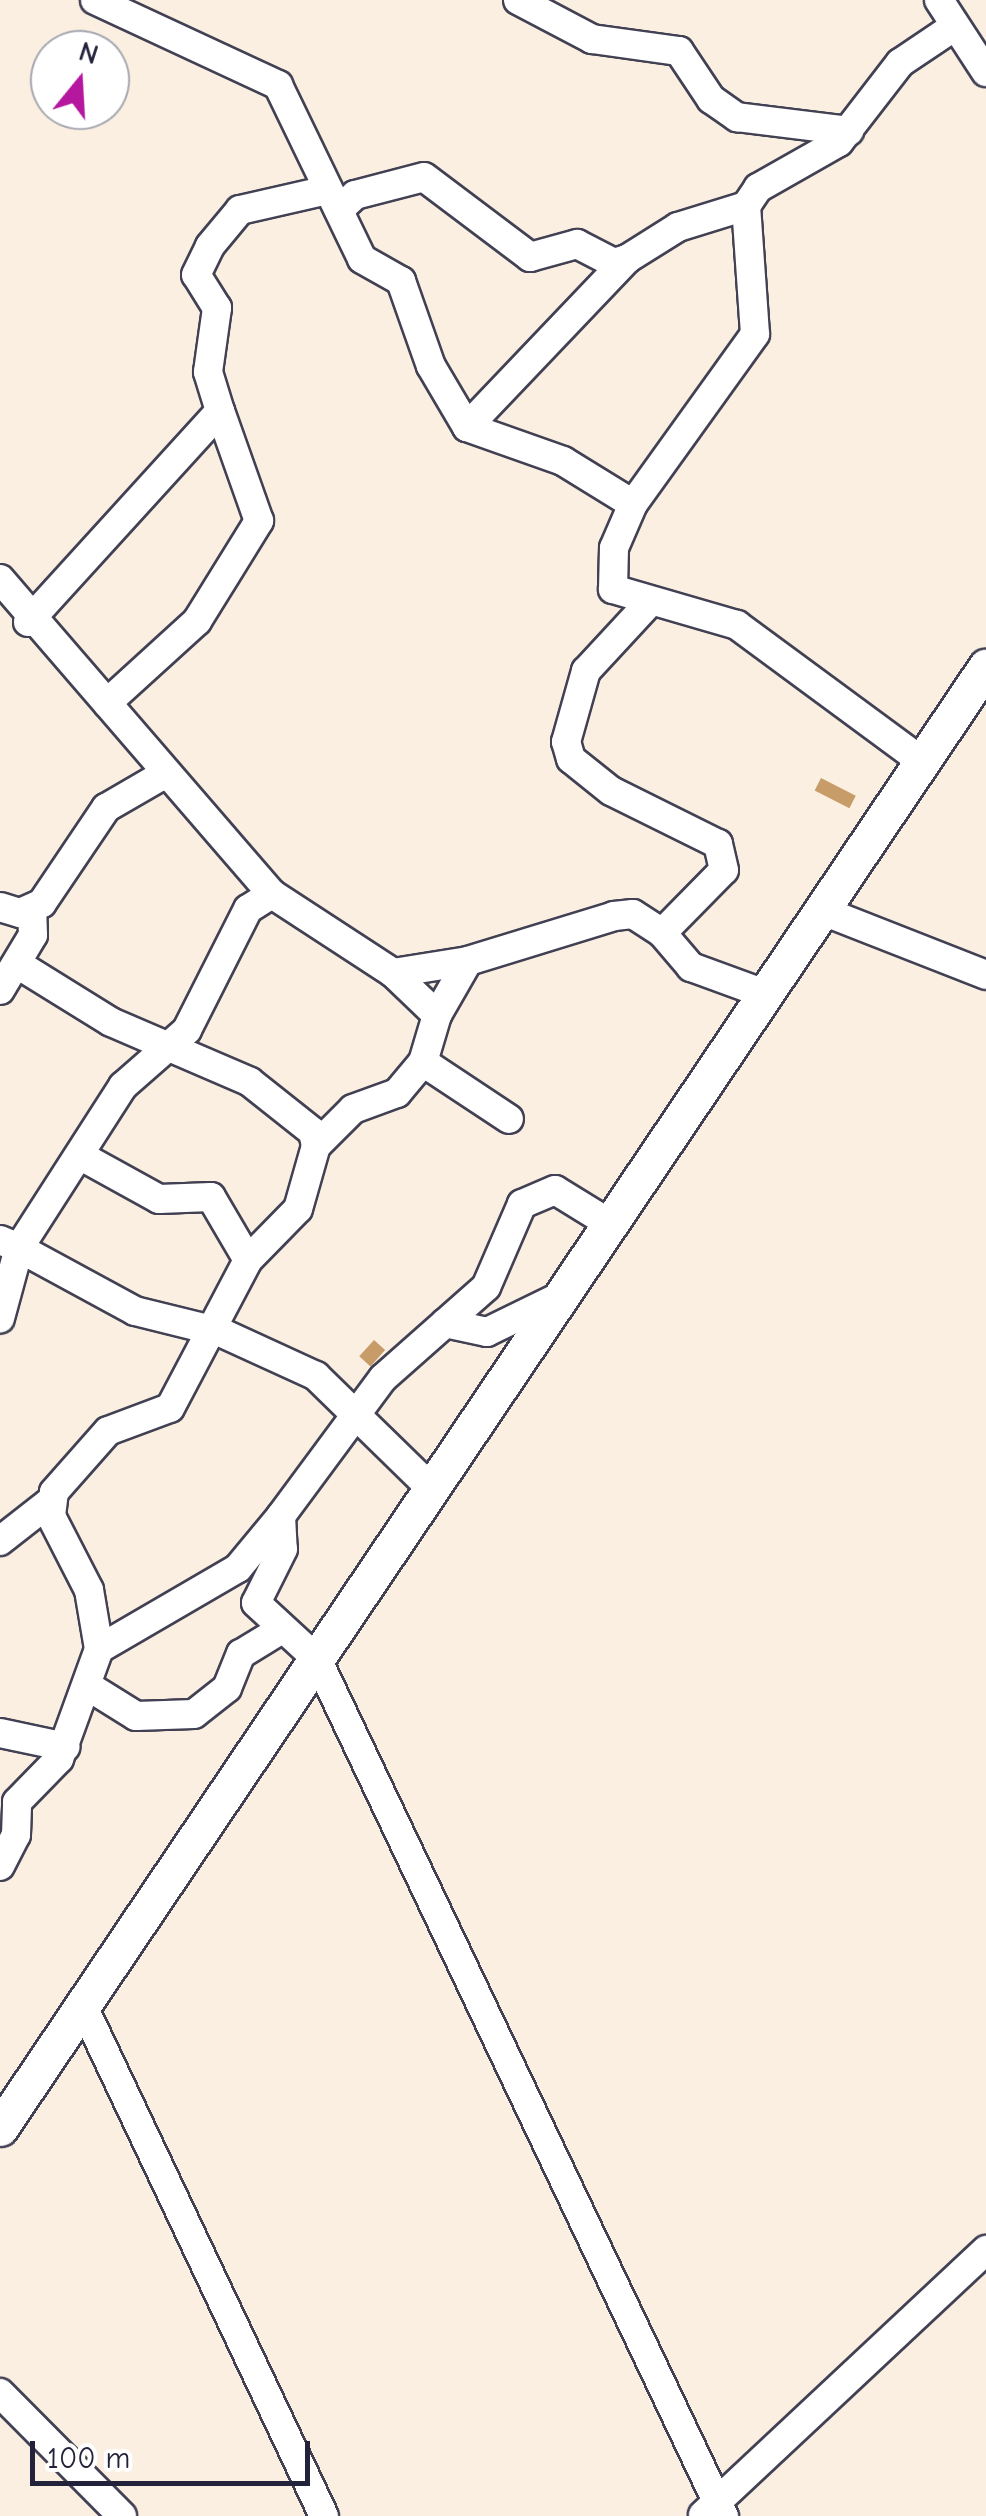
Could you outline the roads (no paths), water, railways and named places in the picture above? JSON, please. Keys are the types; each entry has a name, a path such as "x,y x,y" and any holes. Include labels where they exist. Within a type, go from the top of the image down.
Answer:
{"main road":[{"path":"1,2124 433,1490 607,1222 824,911 986,667"}],"street":[{"path":"95,0 278,85 362,259 401,281 431,366 466,427 562,461 633,504"},
{"path":"518,0 592,39 679,52 711,99 736,117 848,131"},
{"path":"939,0 952,28 986,72"},
{"path":"923,762 737,625 613,589 608,577 633,504 755,334 746,206 758,188 848,131 900,63 952,28"},
{"path":"107,704 197,621 260,522 208,372 216,308 196,275 199,262 240,210 333,200 424,177 530,256 577,244 614,263 627,260"},
{"path":"466,427 627,260 678,227 746,206"},
{"path":"28,622 220,411"},
{"path":"0,579 28,622 107,704 163,775 272,894 393,973 437,1015"},
{"path":"650,602 586,672 566,742 571,759 612,791 727,854 701,899 662,932"},
{"path":"0,990 19,965 32,909 106,808 163,775"},
{"path":"0,1318 9,1244 81,1156 122,1086 187,1030 248,909 272,894"},
{"path":"0,908 32,909"},
{"path":"824,911 986,974"},
{"path":"393,973 468,961 614,916 633,914 662,932 691,966 766,994"},
{"path":"0,1541 51,1501 108,1431 170,1408 248,1260 298,1209 316,1146 354,1109 398,1093 423,1062 437,1015 468,961"},
{"path":"19,965 286,1106 316,1146"},
{"path":"423,1062 509,1119"},
{"path":"81,1156 159,1198 211,1197 248,1260"},
{"path":"99,1650 238,1568 352,1418 486,1287 522,1204 540,1190 607,1222"},
{"path":"9,1244 136,1311 210,1328 316,1376 352,1418 433,1490"},
{"path":"445,1324 487,1332 562,1296"},
{"path":"0,1866 16,1835 9,1799 66,1747 91,1688 99,1650 97,1614 59,1541 51,1501"},
{"path":"280,1516 283,1549 256,1596 278,1632 318,1660 714,2511 986,2250"},
{"path":"91,1688 136,1716 194,1714 227,1688 240,1654 278,1632"},
{"path":"0,1732 66,1747"},
{"path":"82,2004 324,2516"},
{"path":"0,2392 122,2516"}]}
